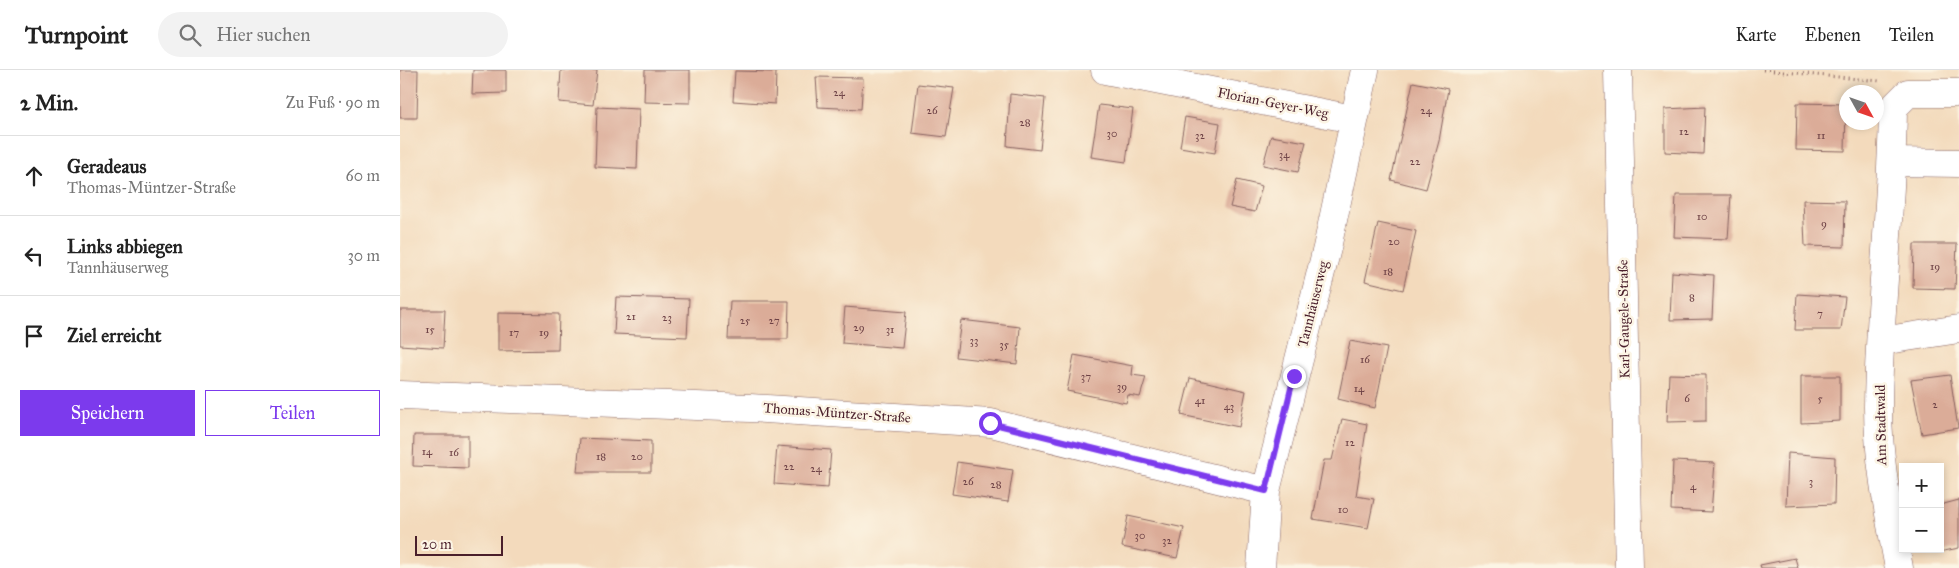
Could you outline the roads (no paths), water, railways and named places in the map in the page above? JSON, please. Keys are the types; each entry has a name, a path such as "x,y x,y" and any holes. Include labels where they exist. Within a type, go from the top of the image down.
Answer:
{"street":[{"name":"Florian-Geyer-Weg","path":"1105,70 1353,119"},
{"name":"Tannhäuserweg","path":"1261,568 1266,491 1327,248 1353,119 1365,70"},
{"name":"Karl-Gaugele-Straße","path":"1618,70 1629,568"},
{"name":"Am Stadtwald","path":"1899,568 1881,470 1878,407 1892,162 1893,108 1908,93 1959,93"},
{"path":"1892,162 1959,163"},
{"path":"1881,341 1959,329"},
{"name":"Thomas-Müntzer-Straße","path":"400,395 750,408 990,423 1266,491"}]}
